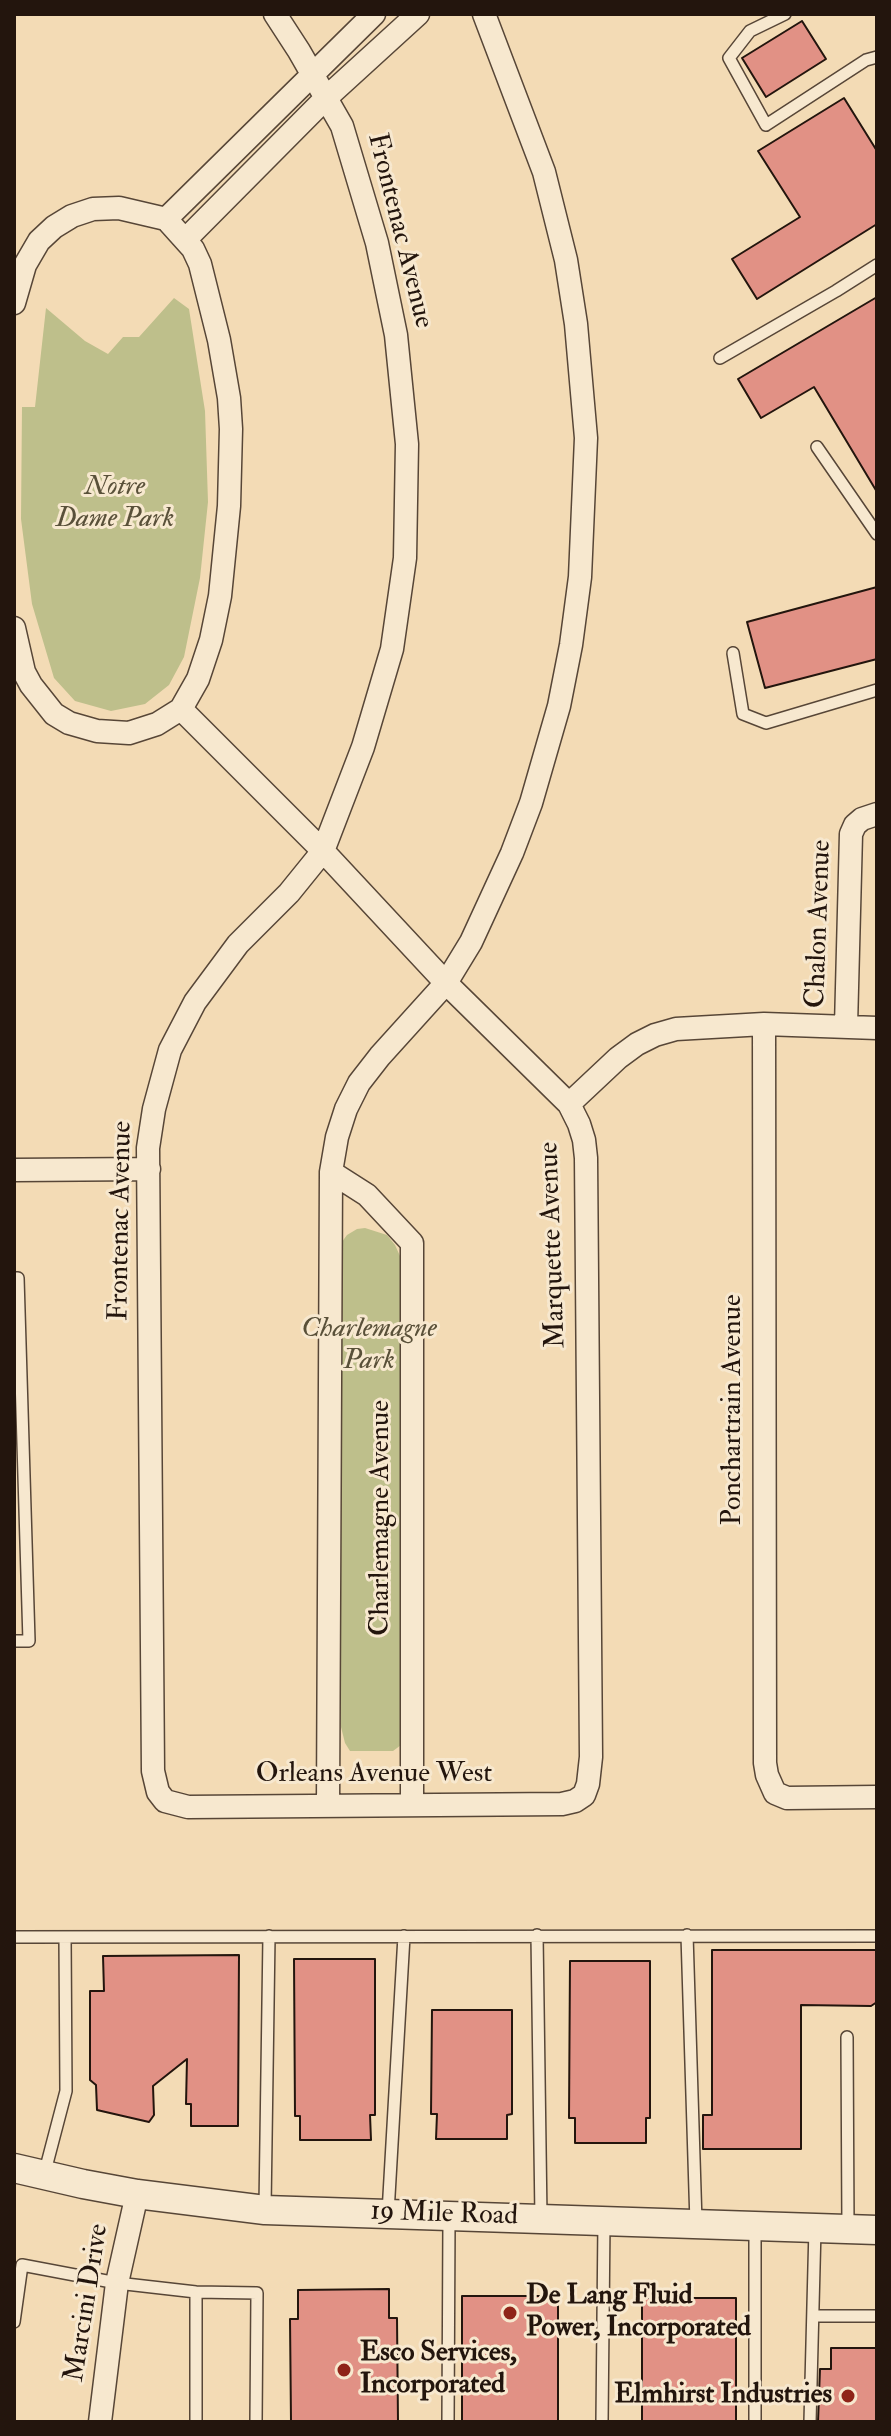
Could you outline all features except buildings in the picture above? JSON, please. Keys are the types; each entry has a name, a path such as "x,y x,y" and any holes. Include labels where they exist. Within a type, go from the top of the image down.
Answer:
{"street":[{"name":"Frontenac Avenue","path":"165,1801 158,1792 153,1771 148,1148 154,1109 170,1050 189,1012 213,975 238,944 289,893 323,851 363,747 392,649 405,558 407,444 389,296 362,189 342,126 275,14"},
{"path":"166,219 374,14"},
{"path":"185,240 327,97 418,14"},
{"name":"Charlemagne Avenue","path":"328,1805 331,1172 337,1137 359,1083 446,983 471,942 512,853 545,759 571,645 580,577 586,438 576,324 566,260 544,172 484,14"},
{"path":"14,303 25,265 39,241 72,216 93,209 119,208 166,219 193,249 206,281 226,383 231,429 229,506 220,596 211,640 198,679 181,709 157,724 129,733 97,731 69,723 54,714 31,685 24,672 14,628"},
{"name":"Marquette Avenue","path":"181,709 323,851 446,983 569,1104 579,1124 586,1158 591,1757 584,1795"},
{"name":"Chalon Avenue","path":"846,1026 850,843 855,825 877,814"},
{"path":"569,1104 618,1058 655,1035 686,1027 764,1024 877,1028"},
{"name":"Ponchartrain Avenue","path":"764,1024 765,1763 775,1793 787,1798 877,1797"},
{"path":"14,1170 149,1169"},
{"name":"Charlemagne Avenue","path":"331,1172 367,1195 412,1243 412,1805"},
{"name":"Orleans Avenue West","path":"165,1801 188,1807 562,1804 584,1795"},
{"name":"19 Mile Road","path":"14,2168 137,2194 265,2210 877,2230"},
{"name":"Marcini Drive","path":"100,2422 117,2283 137,2194"}],"lane":[{"path":"785,14 750,31 729,58 766,125 866,60 877,57"},
{"path":"720,358 877,265"},
{"path":"817,447 877,534"},
{"path":"733,653 743,714 766,723 877,690"},
{"path":"14,1278 18,1278 19,1474 29,1641 14,1641"},
{"path":"537,1935 541,2219"},
{"path":"687,1935 696,2224"},
{"path":"265,2210 269,1936"},
{"path":"388,2213 404,1936"},
{"path":"14,1937 877,1936"},
{"path":"44,2176 66,2091 65,1937"},
{"path":"847,2037 848,2229"},
{"path":"448,2422 449,2215"},
{"path":"602,2422 604,2220"},
{"path":"755,2225 755,2422"},
{"path":"810,2422 815,2227"},
{"path":"14,2322 22,2265 117,2283 196,2292 257,2293 256,2422"},
{"path":"196,2292 196,2422"},
{"path":"813,2316 877,2316"}],"green space":[{"name":"Notre Dame Park","path":"174,298 189,309 205,411 208,502 200,578 184,657 169,685 145,704 111,711 75,701 54,678 32,604 21,519 22,407 35,407 46,308 85,341 108,354 123,337 139,337"},
{"name":"Charlemagne Park","path":"365,1228 387,1235 400,1256 404,1738 393,1751 350,1751 341,1727 336,1250 347,1235"}],"place":[{"name":"De Lang Fluid Power, Incorporated","path":"510,2313"},
{"name":"Esco Services, Incorporated","path":"344,2370"},
{"name":"Elmhirst Industries","path":"848,2396"}]}
